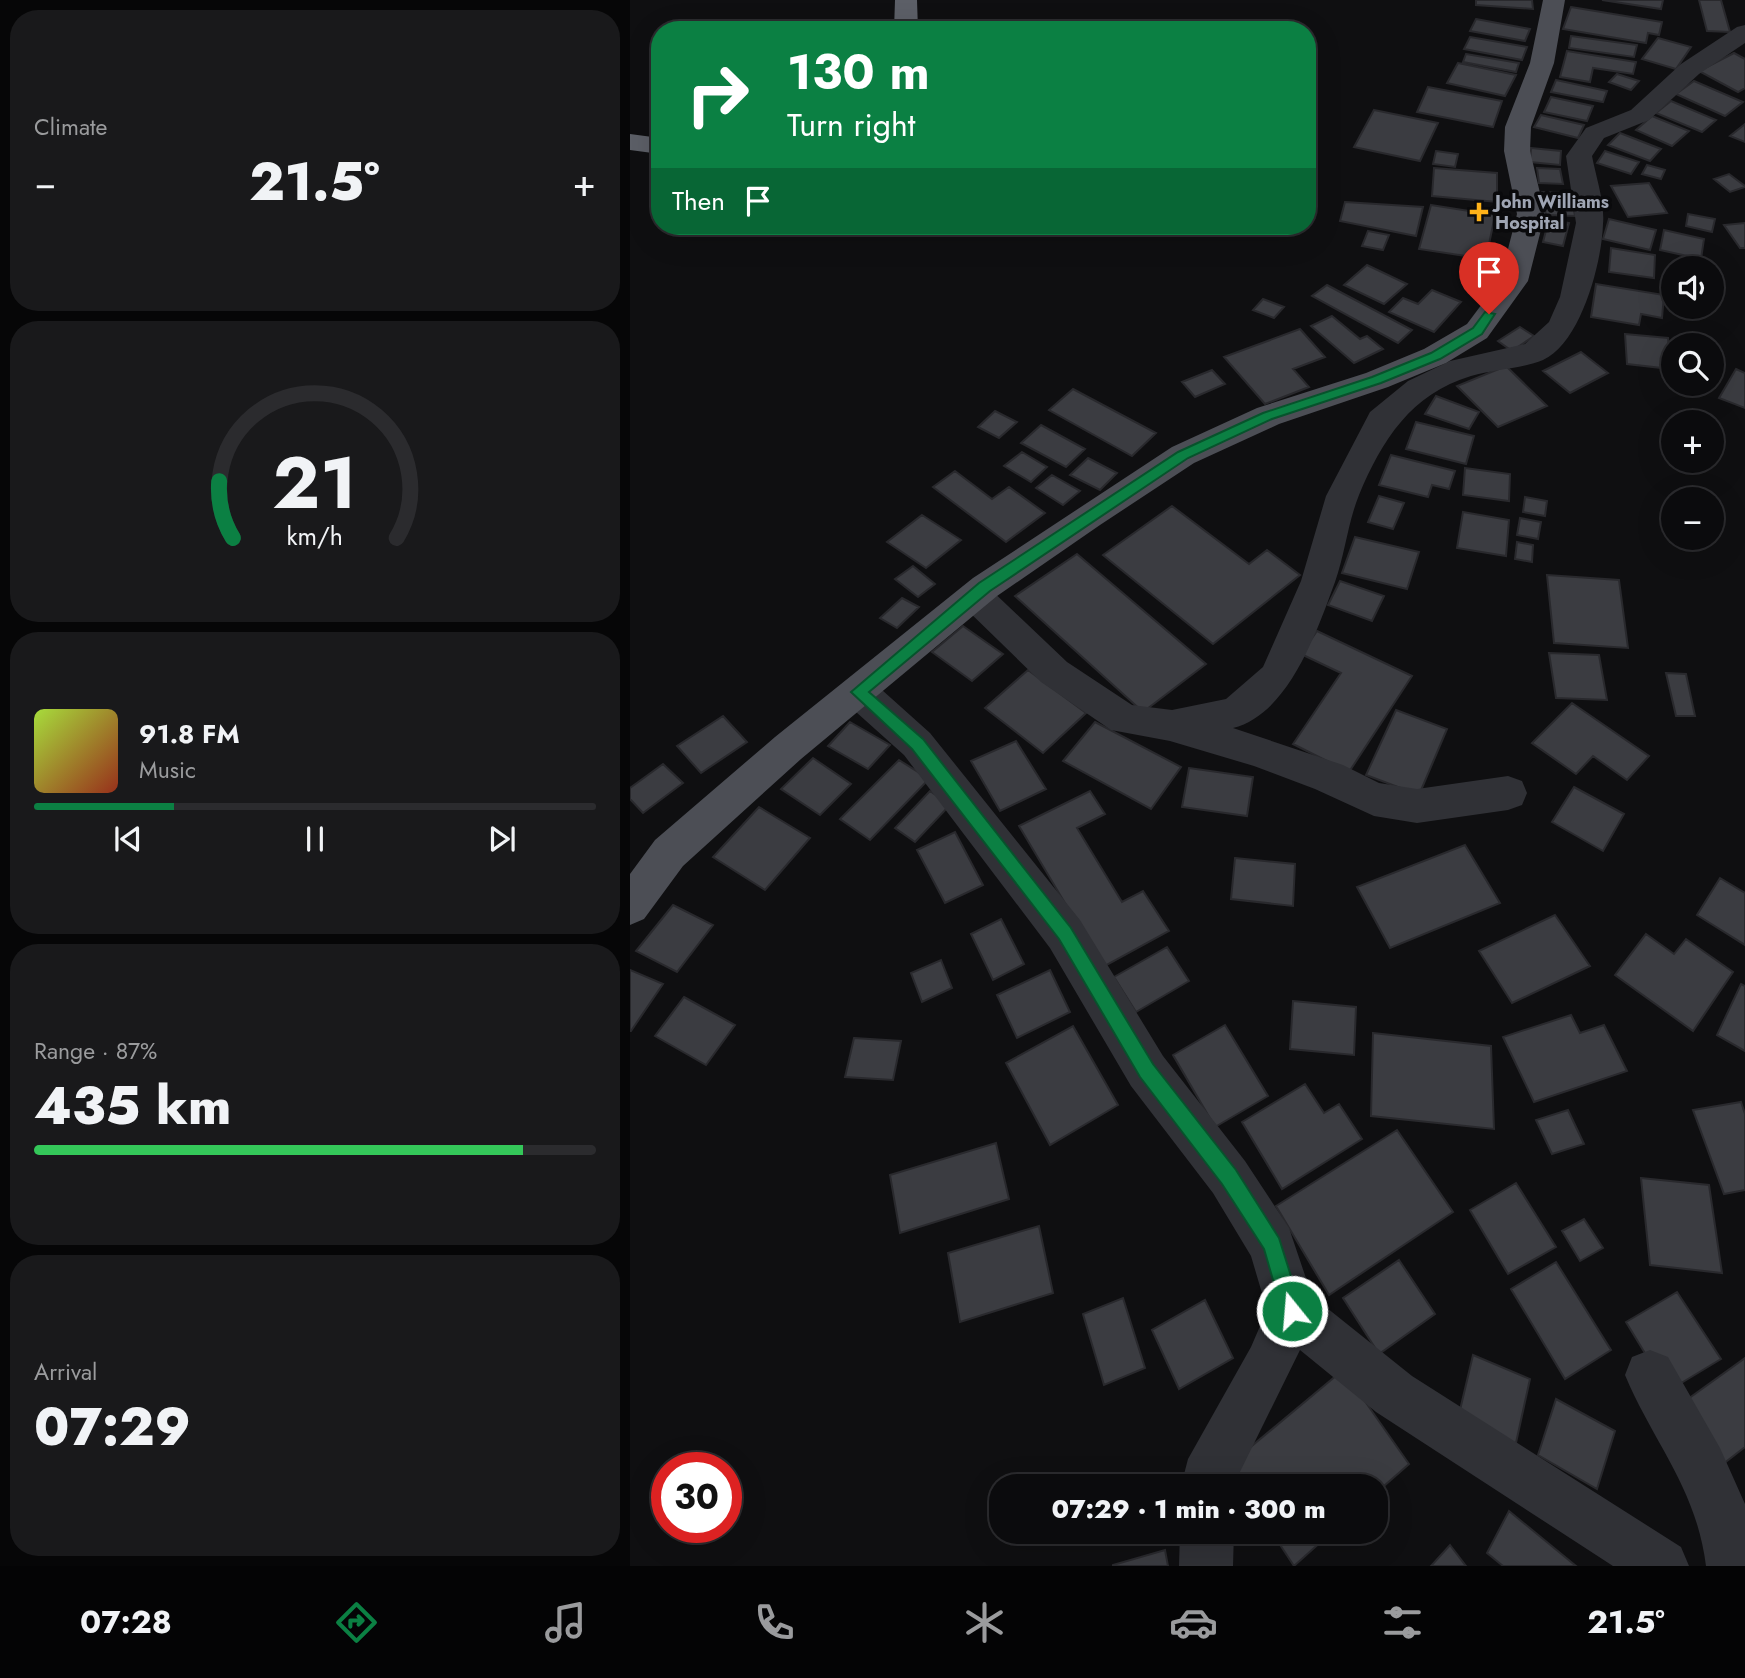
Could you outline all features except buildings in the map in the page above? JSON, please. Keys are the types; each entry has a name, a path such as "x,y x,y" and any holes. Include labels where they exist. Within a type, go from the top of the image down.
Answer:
{"highway":[{"path":"906,0 906,21"},
{"path":"630,142 651,145"}],"main road":[{"path":"630,906 669,853 788,748 975,596 1183,455 1268,416 1377,380 1435,356 1477,331 1514,281 1531,214 1517,151 1518,127 1542,63 1554,0"}],"street":[{"path":"1172,726 1237,712 1277,676 1318,580 1342,496 1381,420 1419,388 1461,368 1535,352 1562,327 1574,297 1590,223 1579,156 1595,133 1640,115 1690,69 1745,32"},
{"path":"975,596 1055,672 1124,719 1172,726 1258,751 1329,777 1374,799 1417,806 1508,793"},
{"path":"859,692 918,744 1065,934 1147,1070 1229,1177 1272,1245 1292,1311 1394,1394 1662,1566"},
{"path":"1210,1474 1269,1365 1292,1311"},
{"path":"1650,1375 1717,1497 1732,1543 1733,1566"},
{"path":"1206,1566 1207,1544"}],"place":[{"name":"John Williams Hospital","path":"1479,212"}],"route":[{"path":"1292,1311 1272,1245 1229,1177 1147,1070 1065,934 918,744 859,692 985,587 1183,455 1268,416 1377,380 1435,356 1477,331 1489,314"}]}
